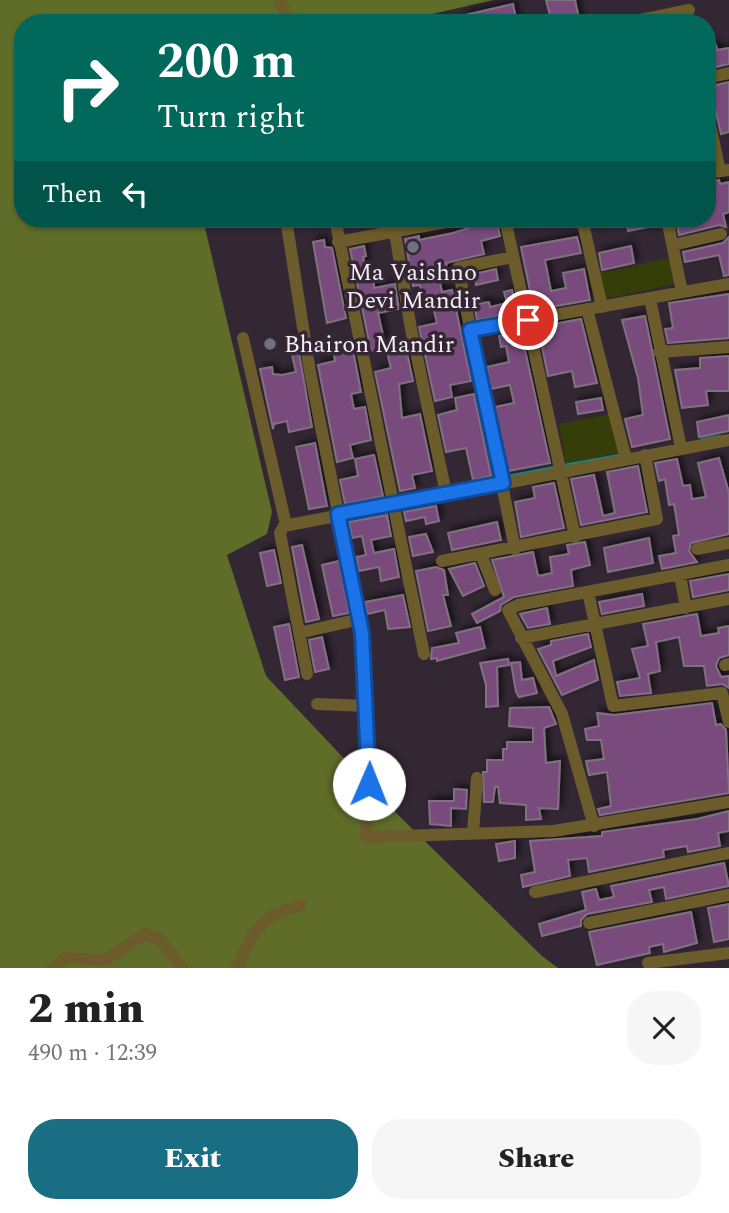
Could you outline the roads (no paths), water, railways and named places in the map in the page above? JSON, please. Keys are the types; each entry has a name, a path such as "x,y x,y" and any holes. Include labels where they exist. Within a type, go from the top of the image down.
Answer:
{"street":[{"path":"670,14 689,10"},
{"path":"716,141 725,171"},
{"path":"287,228 310,372 360,619 370,757 366,838 527,833 594,826 729,802"},
{"path":"336,228 424,654"},
{"path":"338,242 419,228"},
{"path":"507,228 575,537"},
{"path":"584,228 602,307"},
{"path":"669,228 682,292"},
{"path":"395,233 414,348 446,493"},
{"path":"673,245 721,234"},
{"path":"513,257 458,268 515,548"},
{"path":"470,330 729,284"},
{"path":"650,299 681,448"},
{"path":"587,309 626,460"},
{"path":"243,338 286,524"},
{"path":"659,352 729,347"},
{"path":"307,674 280,533 286,524 338,514 391,499 446,493 729,440"},
{"path":"442,561 657,519 645,455"},
{"path":"697,549 729,543"},
{"path":"481,555 495,590"},
{"path":"594,826 562,713 508,610 519,605 729,565"},
{"path":"680,575 686,608"},
{"path":"588,592 613,706 722,686 729,722"},
{"path":"521,638 596,626 729,598"},
{"path":"299,633 360,619"},
{"path":"317,704 367,705"},
{"path":"472,833 477,778"},
{"path":"535,892 729,853"},
{"path":"589,923 729,895"},
{"path":"237,968 259,925 266,918 300,905"},
{"path":"53,968 65,958 105,960 145,934 160,939 182,968"},
{"path":"649,963 729,953"}],"waterway":[{"path":"702,439 720,436"},
{"path":"565,465 620,455"},
{"path":"503,477 555,467"},
{"path":"448,488 496,478"},
{"path":"396,497 442,489"},
{"path":"342,508 386,499"}],"place":[{"name":"Ma Vaishno Devi Mandir","path":"413,247"},
{"name":"Bhairon Mandir","path":"270,344"}]}
